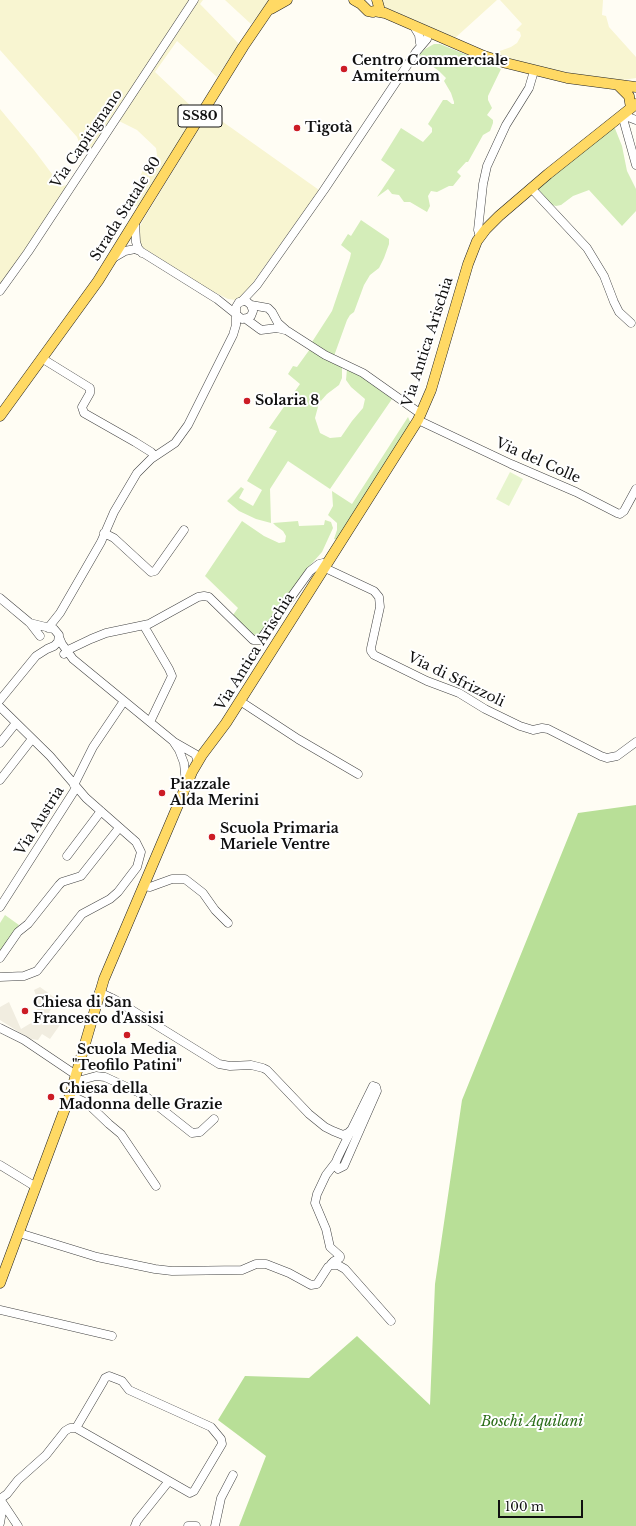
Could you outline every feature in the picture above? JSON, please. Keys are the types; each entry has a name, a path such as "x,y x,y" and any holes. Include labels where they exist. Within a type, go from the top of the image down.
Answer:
{"main road":[{"name":"Strada Statale 80","path":"0,416 84,302 113,258 241,50 275,0"},
{"name":"Strada Statale 80","path":"268,12 278,4 287,0"},
{"path":"369,4 428,32 489,58 534,71 567,78 629,85 631,114"},
{"name":"Via Antica Arischia","path":"0,1283 70,1095 99,992 149,871 186,787 198,761 226,724 419,417 436,375 470,257 480,237 498,216 531,188 631,114"}],"street":[{"name":"Via Capitignano","path":"0,291 28,252 194,0"},
{"path":"413,25 422,44"},
{"path":"36,656 43,631 48,628 60,613 104,533 110,519 137,474 146,463 172,445 184,431 233,335 240,324 253,313 251,304 252,294 257,285 324,190 416,52 428,38 428,32"},
{"path":"422,44 433,38 443,38"},
{"path":"480,237 478,230 483,184 487,166 506,125 529,88 534,71"},
{"path":"631,114 624,122 636,165"},
{"path":"531,188 587,248 604,276 619,312 631,323"},
{"path":"135,222 136,242 139,250 143,253"},
{"path":"113,258 121,252 135,249 217,299 240,318 245,319 259,329 268,330 277,328 286,330"},
{"path":"233,335 236,325 236,307 257,285"},
{"path":"217,299 230,303 246,301 251,304"},
{"name":"Via del Colle","path":"251,304 268,308 286,330 310,346 368,376 419,417 583,495 616,513 620,514 624,511 636,488"},
{"path":"268,330 276,319"},
{"path":"43,359 90,388 90,393 82,407 84,413 135,442 155,456"},
{"path":"104,533 114,538 151,572 155,571 184,530"},
{"path":"65,653 91,639 106,634 144,626 198,597 207,596 253,640 260,640 310,570 323,563 326,567"},
{"name":"Via di Sfrizzoli","path":"326,567 374,591 379,597 380,606 371,648 374,656 427,681 459,693 485,709 520,726 533,730 542,728 548,729 607,758 617,756 636,742"},
{"path":"0,598 30,623 44,646 65,653 173,741 182,749 186,757 198,761"},
{"path":"60,613 58,623 59,635 65,653"},
{"path":"30,623 54,629 59,635"},
{"path":"144,626 170,669 172,676 171,681 150,722"},
{"path":"0,700 36,656 57,644 59,635"},
{"name":"Via Austria","path":"0,907 75,787 93,747 124,701"},
{"path":"240,701 298,739 358,774"},
{"path":"0,707 57,765 75,787 119,828 130,836 139,846 141,852 135,869 113,897 82,914 37,971 24,976 0,977"},
{"path":"0,743 16,723"},
{"path":"0,780 32,739"},
{"path":"182,749 200,749 209,745"},
{"path":"182,749 186,787"},
{"path":"67,856 101,811"},
{"path":"0,958 18,932 28,924 59,885 62,882 81,876 119,828"},
{"path":"139,861 149,871"},
{"path":"135,869 149,871"},
{"path":"143,886 150,887 172,879 185,879 206,897 215,910 228,923"},
{"path":"99,992 114,999 219,1064 230,1066 251,1065 267,1070 309,1114 333,1131 343,1135 351,1130"},
{"path":"0,1028 24,1040 75,1078 78,1082 90,1077 100,1076 144,1095 192,1133 200,1132 214,1119"},
{"path":"19,1233 97,1257 155,1269 172,1271 242,1270 256,1264 266,1264 289,1273 311,1285 317,1284 332,1263 340,1258 340,1256 330,1247 326,1229 315,1203 317,1194 326,1175 337,1165 341,1150 372,1086 376,1087 377,1091 344,1166 337,1165"},
{"path":"70,1095 87,1103 121,1134 156,1186"},
{"path":"333,1131 340,1140 341,1150"},
{"path":"0,1165 36,1187"},
{"path":"331,1265 338,1265 345,1269 390,1321"},
{"path":"0,1310 112,1336"},
{"path":"0,1499 46,1454 67,1429 76,1428 192,1493 222,1444 221,1439 211,1426 129,1390 122,1381 109,1376 105,1378 76,1428"},
{"path":"215,1526 221,1498 232,1475"},
{"path":"135,1526 137,1521 169,1481"},
{"path":"0,1499 18,1526"},
{"path":"0,1499 2,1524"},
{"path":"2,1524 4,1515 10,1514"},
{"path":"2,1524 12,1523 18,1526"},
{"path":"188,1526 196,1526"}],"shaded area":[{"path":"0,0 203,0 200,4 239,44 217,77 177,41 155,72 192,107 195,112 195,116 140,207 135,206 132,203 132,195 143,170 155,159 157,155 156,148 137,130 117,120 91,152 86,153 82,150 77,137 0,50"},
{"path":"225,0 271,0 251,24"},
{"path":"381,0 497,0 455,38 384,7"},
{"path":"500,0 603,0 602,15 606,16 609,27 636,57 636,78 617,81 520,63 497,56 500,51 517,43 521,36 520,32 516,30 522,24"},
{"path":"0,109 61,186 70,185 0,289"},
{"path":"209,112 319,190 247,291 236,300 228,299 208,289 142,247 139,243 138,231 142,222"},
{"path":"40,987 58,1000 49,1012 62,1022 50,1039 42,1034 38,1040 30,1039 0,1020 0,1007 9,1002 21,1029 31,1023 35,1016 38,1007 34,990"}],"green space":[{"path":"434,44 440,44 501,69 488,96 488,100 492,108 487,115 493,120 490,131 483,135 468,162 466,162 457,172 461,176 453,186 449,186 437,192 431,191 428,196 430,206 427,212 410,202 404,202 399,195 392,194 388,189 377,197 395,170 381,160 401,128 423,142 432,132 432,128 428,124 443,100 447,100 454,104 451,93 444,81 446,78 418,56 425,49"},
{"path":"614,126 622,146 627,171 636,189 636,211 622,226 589,190 573,196 561,205 552,205 538,189"},
{"path":"361,220 389,239 389,244 379,268 370,275 364,285 354,312 347,320 334,356 312,342 332,311 350,258 351,253 341,245 348,234 351,236"},
{"path":"310,349 342,367 342,378 339,385 327,394 319,403 315,418 320,433 330,438 341,437 363,408 365,399 351,387 346,380 347,369 359,375 392,399 330,489 288,461 270,489 271,523 256,519 239,511 227,501 241,487 244,489 239,498 253,506 262,490 247,481 277,431 269,428 300,384 288,374 293,366 297,367"},
{"path":"408,417 411,424 337,540 334,539 337,530 337,523 328,515 333,506 332,491 352,504"},
{"path":"510,472 523,479 509,506 496,499"},
{"path":"325,520 331,522 333,528 322,552 306,570 259,637 254,635 233,615 238,608 205,576 242,521 264,536 279,543 285,542 286,536 283,531 273,523 298,521 299,526 324,525"},
{"name":"Boschi Aquilani","path":"636,805 636,1526 239,1526 266,1456 218,1420 245,1376 309,1378 357,1336 430,1405 435,1284 462,1100 578,813"},
{"path":"5,915 19,925 0,952 0,923"}],"place":[{"name":"Centro Commerciale Amiternum","path":"344,69"},
{"name":"Tigotà","path":"297,128"},
{"name":"Solaria 8","path":"247,401"},
{"name":"Piazzale Alda Merini","path":"162,793"},
{"name":"Scuola Primaria Mariele Ventre","path":"212,837"},
{"name":"Chiesa di San Francesco d'Assisi","path":"25,1011"},
{"name":"Scuola Media \"Teofilo Patini\"","path":"127,1035"},
{"name":"Chiesa della Madonna delle Grazie","path":"51,1097"}]}
